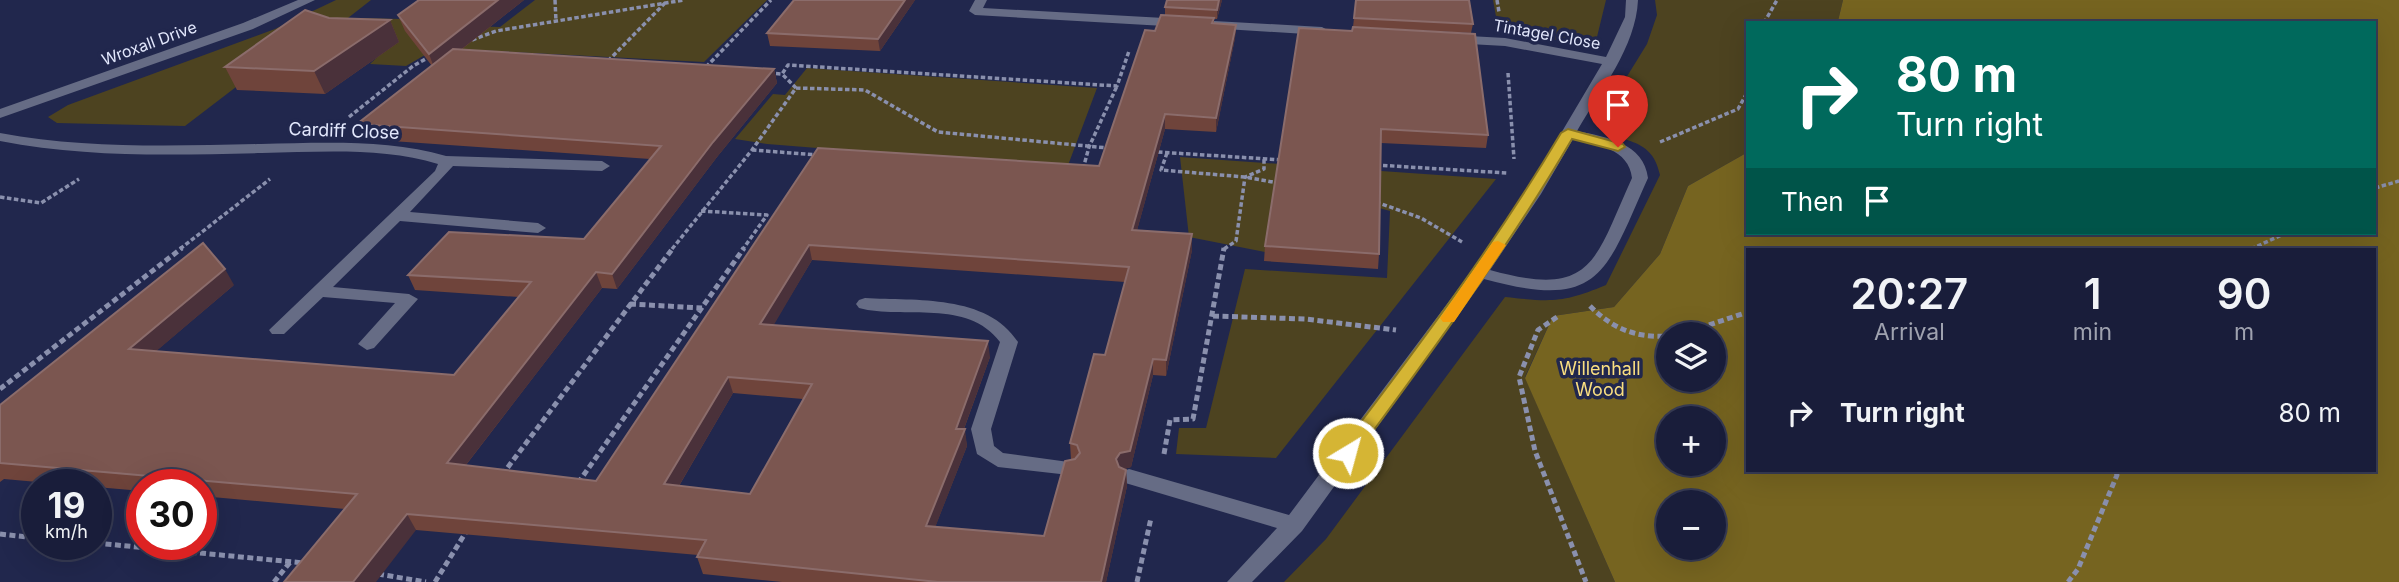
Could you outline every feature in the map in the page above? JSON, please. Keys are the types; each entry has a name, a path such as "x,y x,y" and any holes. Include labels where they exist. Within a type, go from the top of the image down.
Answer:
{"street":[{"name":"Wroxall Drive","path":"0,114 248,26 309,0"},
{"path":"1238,582 1294,525 1484,267 1540,182 1624,37 1631,17 1632,0"},
{"path":"978,5 1140,20 1343,32"},
{"name":"Tintagel Close","path":"1437,38 1505,42 1610,62"},
{"path":"1484,267 1529,284 1558,284 1579,280 1597,265 1640,178 1638,163 1630,154 1600,140 1568,133"},
{"name":"Cardiff Close","path":"0,137 42,145 125,150 335,147 422,154 445,161 602,166"},
{"path":"278,330 440,174 446,167 445,161"},
{"path":"397,216 538,228"},
{"path":"318,291 409,299 367,344"},
{"path":"865,304 970,312 1003,331 1009,342 981,429 984,449 998,460 1069,468"},
{"path":"1129,477 1294,525"}],"path":[{"path":"555,0 556,21"},
{"path":"706,67 771,0"},
{"path":"1497,0 1505,42 1515,173"},
{"path":"1765,21 1777,0"},
{"path":"620,63 608,62 665,3"},
{"path":"1082,173 1089,147 1117,86 1140,20"},
{"path":"782,74 788,65 1117,86"},
{"path":"694,66 719,68"},
{"path":"757,71 782,74 796,88 865,90 938,132 1111,148"},
{"path":"512,480 499,479 701,211 752,150 796,88"},
{"path":"1630,154 1738,109 1746,95"},
{"path":"0,197 41,203 125,150"},
{"path":"752,150 821,155"},
{"path":"1158,152 1296,160"},
{"path":"1167,153 1161,170 1245,177 1285,184"},
{"path":"1245,177 1264,169 1264,158"},
{"path":"1364,164 1515,173 1540,182"},
{"path":"1137,582 1170,420 1193,419 1224,247 1236,241 1245,177"},
{"path":"2376,188 2399,181"},
{"path":"1364,200 1390,205 1441,227 1484,267"},
{"path":"576,485 766,215 701,211"},
{"path":"2254,248 2282,235"},
{"path":"1579,280 1591,307 1615,328 1632,336 1656,338"},
{"path":"1586,298 1538,330 1519,377 1535,451 1586,582"},
{"path":"630,304 702,308"},
{"path":"1722,322 1746,313"},
{"path":"1213,316 1345,322 1396,330 1430,342"},
{"path":"2068,582 2078,569 2117,475 2116,472"},
{"path":"435,582 470,525"},
{"path":"0,534 21,536"},
{"path":"112,544 318,565"},
{"path":"274,582 292,561"},
{"path":"372,573 426,582"}],"shaded area":[{"path":"336,0 371,0 348,18 405,19 407,24 500,27 535,0 767,0 704,62 437,48 406,66 370,64 394,41 265,65 185,126 57,123 48,117 68,105 275,29"},
{"path":"1493,0 1606,0 1596,41 1566,41 1499,33"},
{"path":"1655,0 1843,0 1838,21 1746,21 1746,153 1688,186 1660,254 1614,307 1553,316 1525,377 1615,582 1284,582 1326,539 1505,297 1557,300 1606,285 1660,175 1656,162 1642,146 1597,125 1647,44 1657,15"},
{"path":"807,68 1097,88 1067,168 767,144 735,139 773,94 785,95"},
{"path":"1180,157 1496,179 1276,458 1176,454 1179,428 1206,428 1245,269 1387,278 1390,211 1379,208 1265,252 1189,237"}],"green space":[{"name":"Willenhall Wood","path":"1843,0 2399,0 2399,582 1615,582 1525,378 1553,316 1614,307 1660,254 1688,186 1746,153 1746,235 2376,235 2376,21 1838,21"}],"building":[{"path":"419,0 498,0 429,54 398,15"},
{"path":"794,0 905,0 878,39 767,33"},
{"path":"1167,0 1219,0 1217,10 1165,7"},
{"path":"1356,0 1469,0 1473,24 1354,18"},
{"path":"305,10 329,18 390,20 314,71 225,67"},
{"path":"1161,15 1214,18 1212,23 1236,25 1216,118 1165,114 1132,230 1192,234 1166,360 1153,359 1130,451 1120,453 1116,459 1119,467 1126,470 1101,582 938,582 697,557 706,540 407,514 353,582 284,582 357,494 217,482 217,469 126,469 126,474 112,473 112,469 69,469 0,463 0,405 203,243 225,269 129,349 454,375 531,282 408,275 449,232 584,239 661,146 357,124 453,49 774,69 713,142 612,274 596,272 447,463 596,481 818,148 1099,166 1145,30 1155,31","holes":["809,245 1129,267 1105,355 1094,354 1070,443 1077,445 1080,453 1075,459 1065,461 1044,536 926,526 965,429 956,429 988,341 760,324","728,377 812,384 750,494 664,484"]},
{"path":"1353,27 1475,34 1488,135 1381,129 1379,254 1265,246 1299,28 1352,31"}],"slow traffic":[{"path":"1448,318 1498,245"}],"route":[{"path":"1348,453 1452,313 1533,194 1568,133 1618,147"}]}
